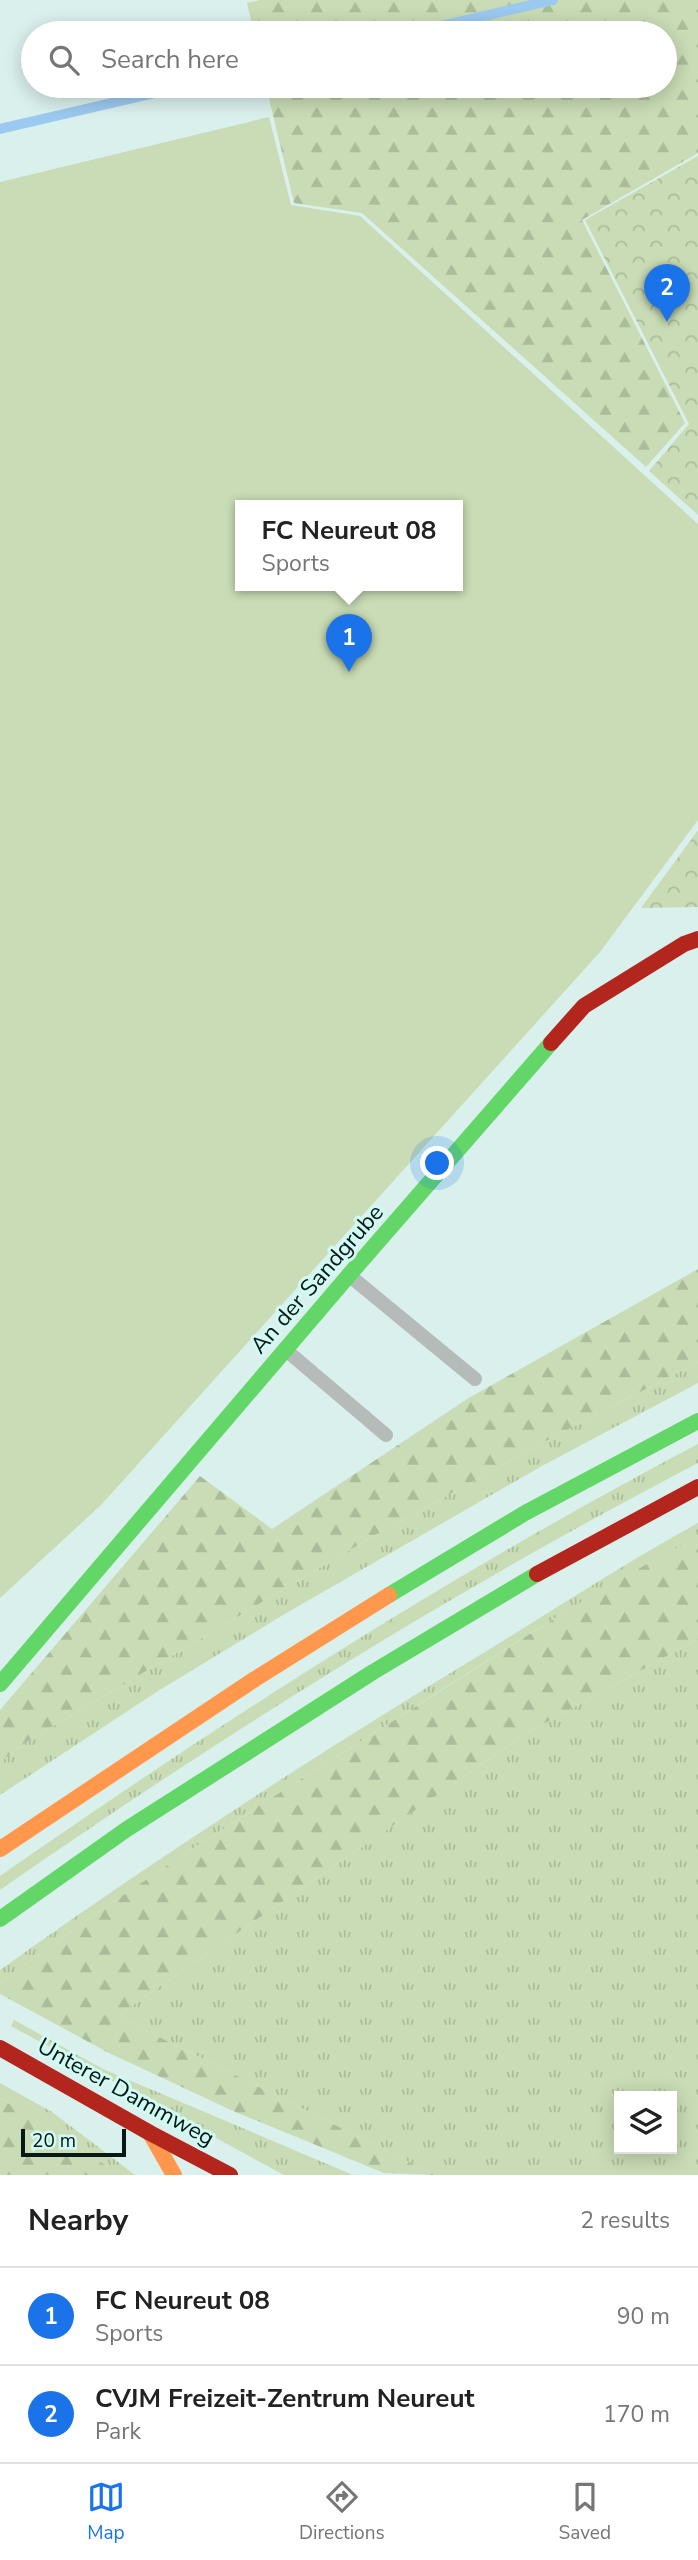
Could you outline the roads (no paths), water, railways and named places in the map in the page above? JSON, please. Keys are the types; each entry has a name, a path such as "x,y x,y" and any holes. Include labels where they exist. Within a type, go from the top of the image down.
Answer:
{"main road":[{"name":"An der Sandgrube","path":"0,1684 349,1275 584,1006 684,944 698,939"},
{"path":"0,1849 244,1686 388,1596 525,1513 698,1420"},
{"path":"0,1919 127,1829 373,1672 512,1588 698,1486"},
{"name":"Unterer Dammweg","path":"0,2048 230,2175"},
{"path":"150,2133 174,2175"}],"lane":[{"path":"349,1275 475,1379"},
{"path":"286,1350 386,1435"}],"waterway":[{"path":"462,21 553,0"},
{"path":"0,129 133,98"}],"place":[{"name":"CVJM Freizeit-Zentrum Neureut","path":"667,322"},
{"name":"FC Neureut 08","path":"349,672"}]}
